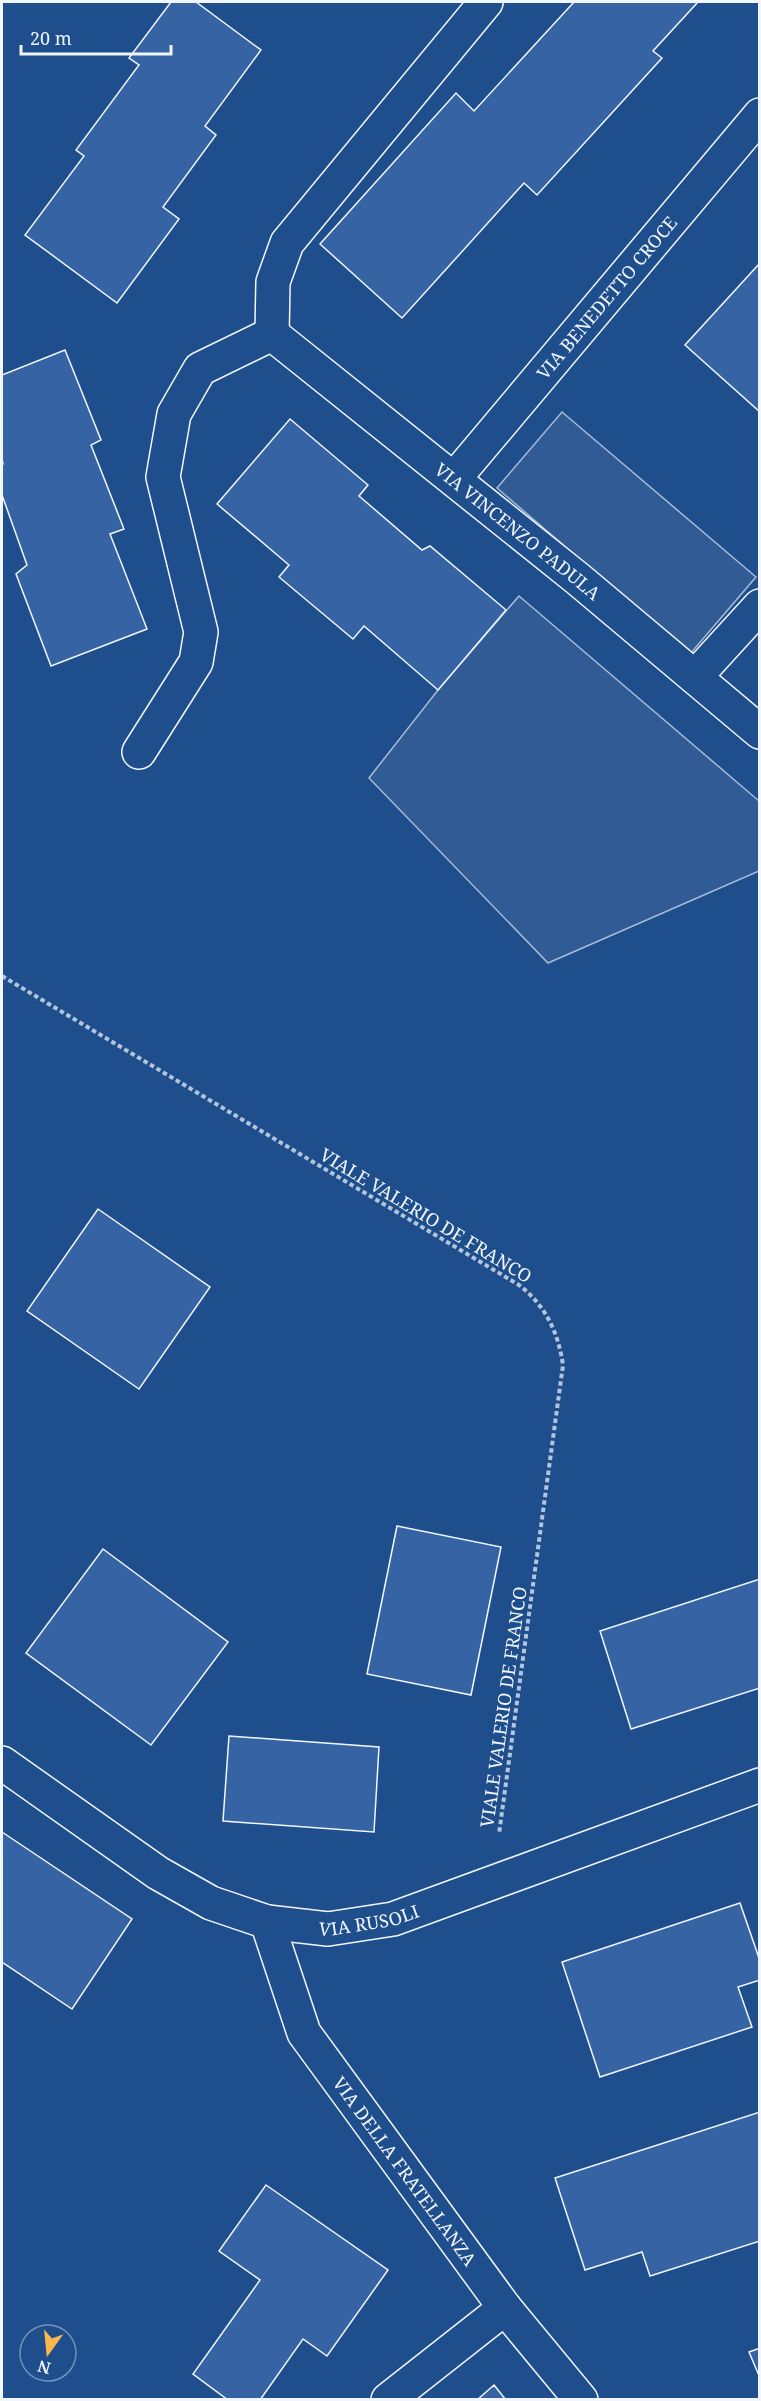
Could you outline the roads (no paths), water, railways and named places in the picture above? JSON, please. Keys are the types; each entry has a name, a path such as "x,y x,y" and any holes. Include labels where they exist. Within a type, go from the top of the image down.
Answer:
{"street":[{"path":"139,752 196,662 201,632 163,477 174,414 200,369 272,334 273,282 287,243 486,2"},
{"name":"VIA BENEDETTO CROCE","path":"454,479 759,115"},
{"name":"VIA VINCENZO PADULA","path":"272,334 578,579 759,732"},
{"path":"695,677 759,606"},
{"name":"VIA RUSOLI","path":"2,1763 158,1873 211,1903 267,1922 328,1929 393,1919 759,1785"},
{"name":"VIA DELLA FRATELLANZA","path":"267,1922 304,2033 505,2308 580,2400"},
{"path":"388,2400 505,2308"}]}
